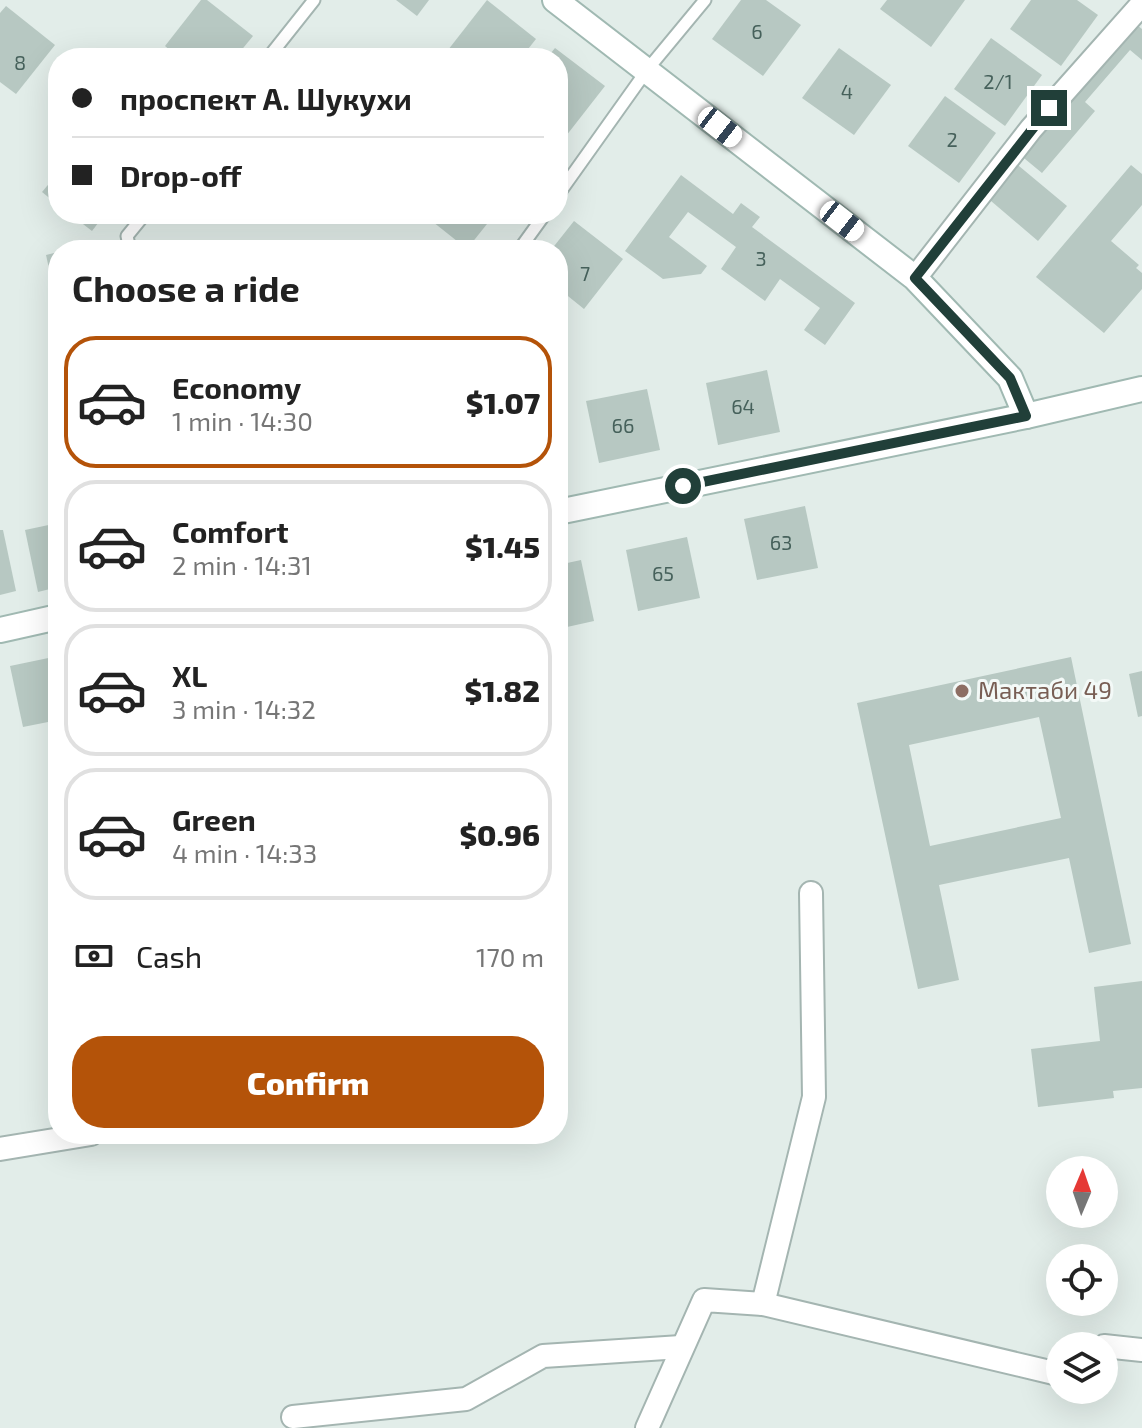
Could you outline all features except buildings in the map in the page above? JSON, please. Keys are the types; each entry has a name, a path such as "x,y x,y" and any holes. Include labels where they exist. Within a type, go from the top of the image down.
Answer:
{"main road":[{"path":"555,0 915,278 1010,378 1026,416"},
{"path":"568,510 1026,416 1142,389"},
{"path":"0,630 48,619"}],"street":[{"path":"915,278 1031,129 1142,4"},
{"path":"763,1304 814,1097 811,893"},
{"path":"0,1149 48,1141"},
{"path":"647,1428 704,1300 763,1304 1046,1371"},
{"path":"293,1417 466,1399 543,1356 681,1347"},
{"path":"1118,1347 1142,1350"}],"lane":[{"path":"276,48 314,0"},
{"path":"568,181 647,70 705,0"}],"place":[{"name":"Мактаби 49","path":"962,691"}],"route":[{"path":"683,486 1026,416 1010,378 915,278 1049,108"}]}
